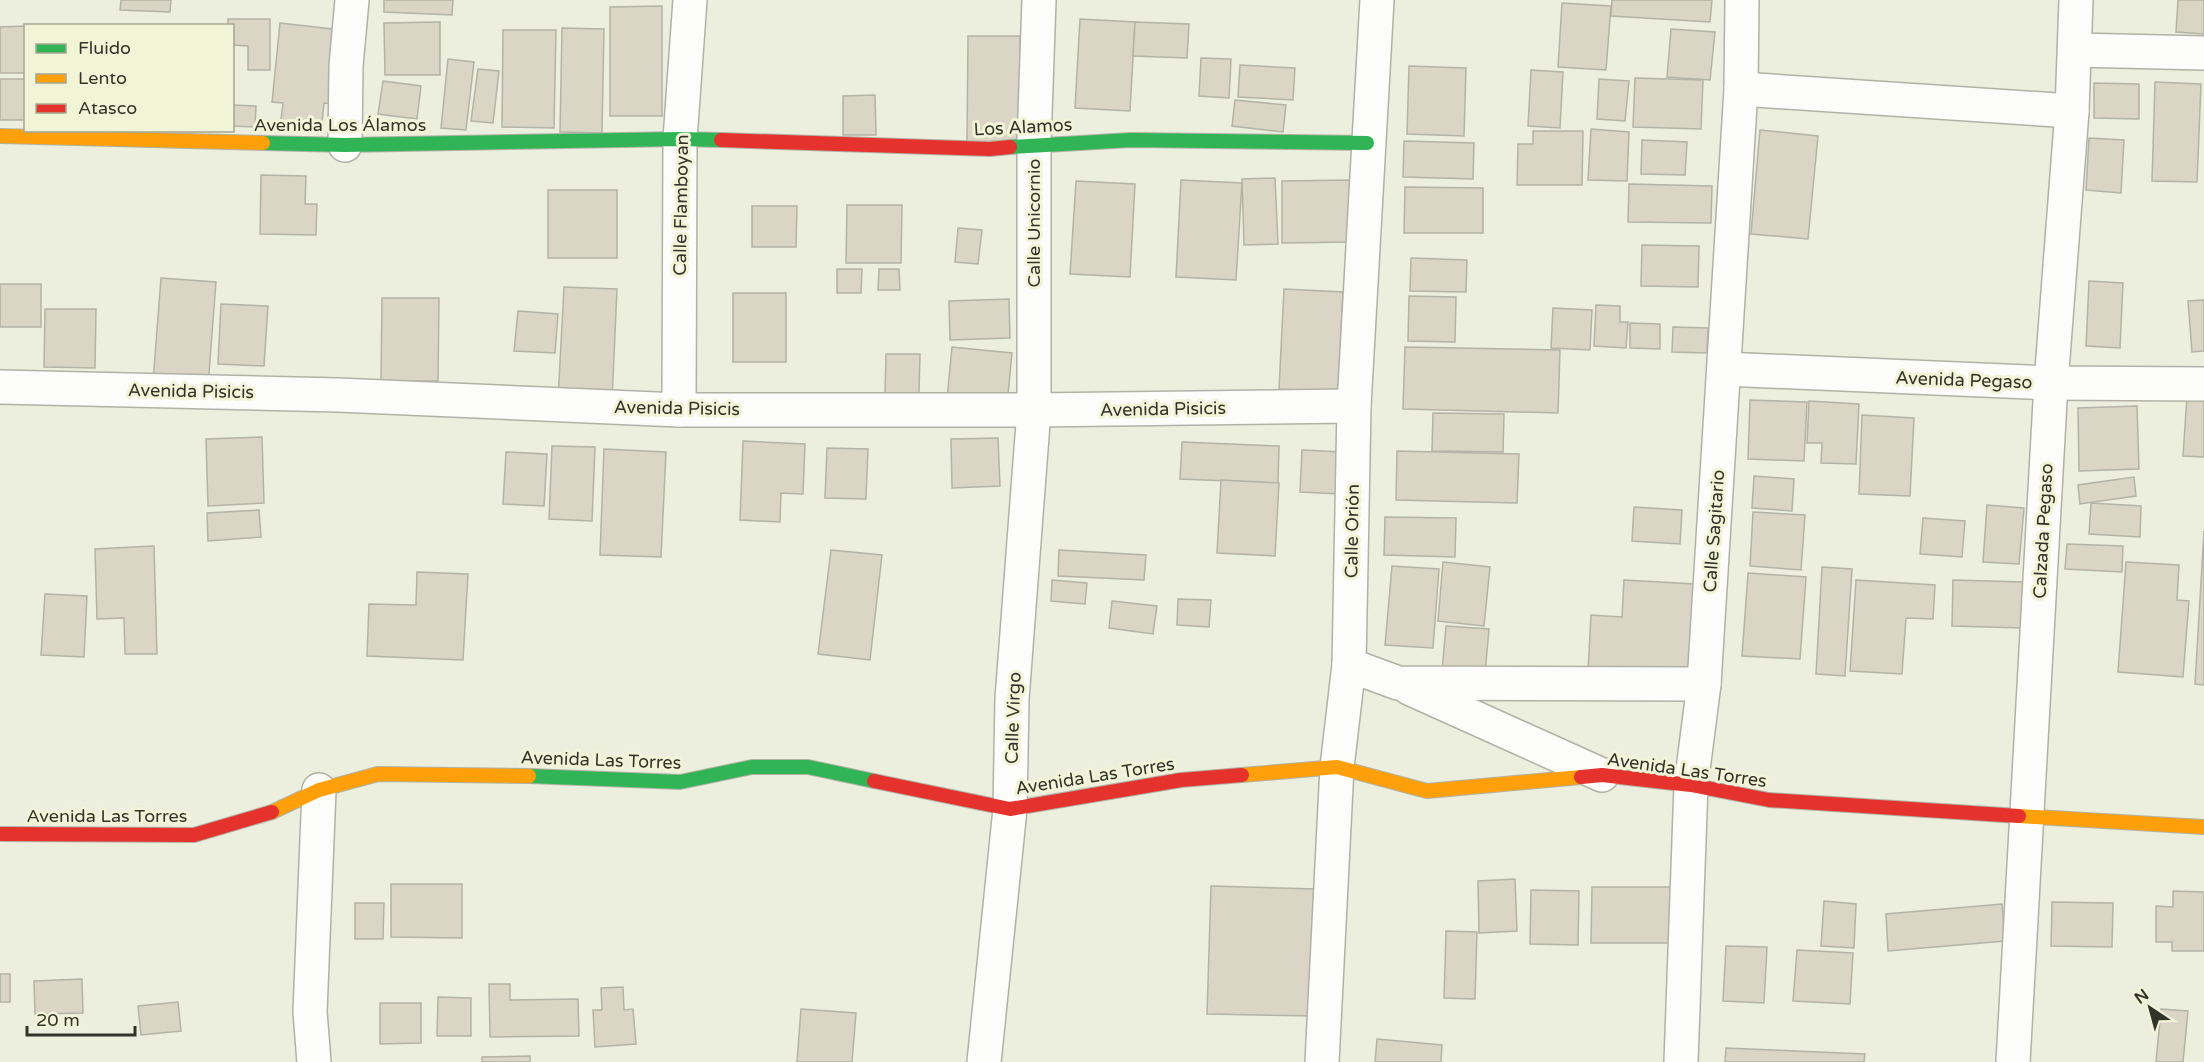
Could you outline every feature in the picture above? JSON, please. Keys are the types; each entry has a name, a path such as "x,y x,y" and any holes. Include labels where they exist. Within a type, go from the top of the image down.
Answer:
{"street":[{"path":"345,145 346,66 352,0"},
{"name":"Calle Flamboyan","path":"679,410 680,139 690,0"},
{"name":"Calle Unicornio","path":"1034,410 1034,143 1039,0"},
{"name":"Calle Orión","path":"1322,1062 1337,766 1349,665 1354,406 1367,143 1377,0"},
{"name":"Calle Sagitario","path":"1681,1062 1691,785 1704,684 1741,88 1742,0"},
{"name":"Calzada Pegaso","path":"2013,1062 2051,383 2072,111 2076,0"},
{"path":"2075,50 2204,53"},
{"path":"1741,88 2072,111"},
{"name":"Avenida Los Álamos","path":"0,136 345,145 680,139"},
{"name":"Los Alamos","path":"680,139 990,148 1034,143 1101,140 1367,143"},
{"name":"Avenida Pegaso","path":"1724,369 2051,383 2204,384"},
{"name":"Avenida Pisicis","path":"0,387 338,395 679,410 1034,410 1354,406"},
{"name":"Calle Virgo","path":"984,1062 1010,809 1012,699 1034,410"},
{"path":"1349,665 1398,683 1602,775"},
{"path":"1398,683 1704,684"},
{"name":"Avenida Las Torres","path":"0,834 194,835 265,815 319,790 378,774 479,774 680,782 752,767 808,767 1010,809 1181,780 1337,766 1427,791 1602,775 1691,785 1769,800 2204,827"},
{"path":"314,1062 310,1012 319,790"}],"building":[{"path":"121,0 171,0 170,12 120,10"},
{"path":"384,0 453,0 452,15 384,12"},
{"path":"1612,0 1712,0 1710,22 1611,16"},
{"path":"2178,0 2204,0 2204,34 2176,32"},
{"path":"1562,3 1611,6 1606,70 1558,67"},
{"path":"662,6 662,116 610,116 610,7"},
{"path":"228,19 270,19 270,70 248,70 248,46 234,45 234,24 228,24"},
{"path":"1080,19 1135,22 1130,111 1075,108"},
{"path":"440,22 440,75 385,75 384,23"},
{"path":"1135,22 1189,24 1187,58 1133,56"},
{"path":"280,23 341,30 334,104 324,103 321,132 280,128 283,103 272,102"},
{"path":"24,26 24,73 0,73 0,27"},
{"path":"562,28 604,29 602,133 560,132"},
{"path":"1671,29 1715,32 1710,80 1667,77"},
{"path":"503,30 556,30 554,128 502,127"},
{"path":"968,36 1020,36 1020,141 967,142"},
{"path":"1201,58 1231,59 1229,98 1199,96"},
{"path":"448,59 474,62 466,130 441,128"},
{"path":"1240,65 1295,68 1293,100 1238,97"},
{"path":"1409,66 1466,68 1464,136 1407,134"},
{"path":"478,69 499,71 493,123 471,121"},
{"path":"1531,70 1563,72 1560,128 1528,126"},
{"path":"1635,78 1703,80 1701,129 1633,127"},
{"path":"0,79 24,79 24,120 0,120"},
{"path":"1599,79 1629,81 1625,121 1597,119"},
{"path":"383,81 421,86 417,119 378,114"},
{"path":"2155,82 2201,84 2197,182 2152,181"},
{"path":"2094,83 2139,84 2139,119 2094,118"},
{"path":"875,95 876,135 843,135 843,96"},
{"path":"1235,100 1286,105 1283,132 1232,126"},
{"path":"234,105 256,106 255,127 234,126"},
{"path":"1591,129 1629,132 1627,181 1588,180"},
{"path":"1760,130 1818,136 1808,239 1751,234"},
{"path":"1533,131 1583,131 1582,185 1517,185 1518,144 1533,144"},
{"path":"2089,138 2124,140 2121,193 2086,190"},
{"path":"1642,140 1687,142 1685,175 1641,174"},
{"path":"1404,141 1474,143 1473,179 1403,177"},
{"path":"261,175 306,176 305,204 317,204 316,235 260,234"},
{"path":"1275,178 1278,244 1244,245 1242,179"},
{"path":"1181,180 1242,183 1236,280 1176,277"},
{"path":"1352,180 1353,242 1282,243 1282,181"},
{"path":"1076,181 1135,184 1130,277 1070,274"},
{"path":"1629,184 1712,186 1711,223 1628,222"},
{"path":"1405,187 1483,188 1483,233 1404,233"},
{"path":"548,190 617,190 617,258 548,258"},
{"path":"847,205 902,205 901,263 846,263"},
{"path":"752,206 797,206 796,247 752,247"},
{"path":"958,228 982,230 978,264 955,262"},
{"path":"1642,245 1699,246 1698,287 1641,286"},
{"path":"1411,258 1467,260 1466,292 1410,291"},
{"path":"837,269 862,269 861,293 837,293"},
{"path":"879,269 899,269 900,290 878,290"},
{"path":"161,278 216,282 208,386 153,382"},
{"path":"2089,281 2123,283 2120,348 2086,346"},
{"path":"0,284 41,284 41,327 0,327"},
{"path":"564,287 617,289 612,401 558,400"},
{"path":"1284,289 1343,292 1338,392 1279,389"},
{"path":"733,293 786,293 786,362 733,362"},
{"path":"1409,296 1456,297 1455,342 1408,341"},
{"path":"382,298 439,298 438,381 381,381"},
{"path":"1009,299 1010,338 950,340 949,301"},
{"path":"2204,300 2204,351 2192,352 2188,301"},
{"path":"221,304 268,306 264,366 218,364"},
{"path":"1596,305 1620,306 1620,322 1628,322 1626,348 1594,346"},
{"path":"1553,308 1592,310 1590,350 1551,348"},
{"path":"45,309 96,309 95,368 44,367"},
{"path":"518,311 558,314 555,353 514,351"},
{"path":"1630,323 1660,324 1660,349 1630,348"},
{"path":"1673,327 1708,328 1707,353 1672,352"},
{"path":"952,347 1012,353 1007,405 947,399"},
{"path":"1405,347 1560,350 1558,413 1403,409"},
{"path":"886,354 920,354 919,393 885,393"},
{"path":"2187,396 2204,397 2204,457 2183,456"},
{"path":"1750,400 1807,402 1804,461 1748,459"},
{"path":"1809,401 1859,404 1856,464 1821,463 1822,443 1807,443"},
{"path":"2137,406 2139,469 2079,471 2078,408"},
{"path":"1433,413 1504,414 1503,452 1432,451"},
{"path":"1862,415 1914,418 1910,496 1859,494"},
{"path":"262,437 264,503 208,506 206,439"},
{"path":"998,438 1000,486 952,488 951,439"},
{"path":"743,441 805,444 803,494 781,493 780,522 740,520"},
{"path":"1182,442 1279,446 1278,483 1180,479"},
{"path":"552,446 595,447 592,521 549,519"},
{"path":"827,448 868,449 866,499 825,498"},
{"path":"604,449 666,452 661,557 600,555"},
{"path":"1302,450 1343,452 1340,494 1300,492"},
{"path":"1397,451 1519,454 1517,503 1396,500"},
{"path":"506,452 547,454 544,506 503,504"},
{"path":"1754,476 1794,479 1792,511 1752,508"},
{"path":"2134,477 2136,496 2080,504 2078,485"},
{"path":"1221,480 1279,483 1275,556 1217,553"},
{"path":"2091,503 2141,506 2140,537 2089,534"},
{"path":"1987,505 2024,508 2019,564 1983,562"},
{"path":"1634,507 1682,510 1680,544 1632,541"},
{"path":"259,510 261,537 208,541 207,513"},
{"path":"1753,512 1805,515 1801,570 1750,566"},
{"path":"1385,517 1456,518 1455,557 1384,555"},
{"path":"1923,518 1965,521 1962,557 1920,554"},
{"path":"2204,531 2204,685 2195,684"},
{"path":"2067,544 2123,546 2122,572 2065,569"},
{"path":"154,546 157,654 125,654 124,618 97,619 95,549"},
{"path":"831,550 882,555 870,660 818,654"},
{"path":"1059,550 1146,555 1144,580 1058,576"},
{"path":"1443,562 1490,567 1484,626 1438,621"},
{"path":"2126,562 2179,565 2177,600 2189,601 2183,677 2118,672"},
{"path":"1392,566 1439,569 1433,648 1385,645"},
{"path":"1822,567 1852,569 1845,676 1816,674"},
{"path":"417,572 468,574 463,660 367,656 369,604 416,605"},
{"path":"1748,573 1806,577 1800,659 1742,656"},
{"path":"1052,580 1087,583 1085,604 1051,601"},
{"path":"1624,580 1695,584 1689,678 1588,671 1591,615 1622,617"},
{"path":"1856,580 1935,585 1933,619 1906,618 1902,674 1850,671"},
{"path":"1953,580 2024,582 2023,628 1952,626"},
{"path":"45,594 87,596 84,657 41,655"},
{"path":"1178,599 1211,600 1209,627 1177,625"},
{"path":"1112,601 1157,606 1153,634 1109,628"},
{"path":"1446,626 1489,629 1485,674 1442,671"},
{"path":"1515,879 1517,931 1479,933 1478,881"},
{"path":"391,884 462,884 462,938 391,937"},
{"path":"1211,886 1317,889 1313,1016 1207,1014"},
{"path":"1592,887 1671,887 1670,943 1591,943"},
{"path":"1531,890 1579,891 1578,945 1530,944"},
{"path":"2173,891 2204,892 2204,951 2172,951 2172,942 2156,942 2156,906 2173,907"},
{"path":"1824,901 1856,904 1854,948 1821,946"},
{"path":"2052,902 2113,903 2112,947 2051,946"},
{"path":"355,903 384,903 383,939 355,939"},
{"path":"2002,904 2005,941 1888,951 1886,914"},
{"path":"1446,931 1477,932 1475,999 1444,998"},
{"path":"1726,946 1767,947 1764,1003 1723,1001"},
{"path":"1797,950 1853,953 1850,1004 1793,1001"},
{"path":"0,974 10,974 10,1002 0,1002"},
{"path":"82,979 83,1013 35,1014 34,981"},
{"path":"489,984 510,984 510,1000 578,999 579,1036 490,1037"},
{"path":"623,987 624,1010 633,1009 636,1044 595,1047 593,1010 602,1010 601,988"},
{"path":"438,997 471,998 471,1036 437,1036"},
{"path":"178,1002 181,1031 141,1035 138,1006"},
{"path":"380,1003 421,1003 421,1043 380,1044"},
{"path":"801,1009 856,1013 852,1062 797,1062"},
{"path":"2161,1009 2188,1011 2183,1062 2156,1062"},
{"path":"1377,1039 1442,1045 1441,1062 1375,1062"},
{"path":"1726,1048 1865,1054 1864,1062 1725,1062"},
{"path":"530,1056 530,1062 482,1062 482,1057"}],"traffic: fast":[{"path":"263,143 345,145 721,140"},
{"path":"1010,147 1131,140 1367,143"},
{"path":"529,776 680,782 752,767 808,767 874,781"}],"traffic: slow":[{"path":"0,136 263,143"},
{"path":"1242,775 1337,767 1427,791 1581,777"},
{"path":"272,812 319,790 378,774 529,776"},
{"path":"2019,816 2204,827"}],"traffic: jam":[{"path":"721,140 990,149 1010,147"},
{"path":"874,781 1010,809 1181,780 1242,775"},
{"path":"1581,777 1602,775 1691,785 1769,800 2019,816"},
{"path":"0,834 194,835 272,812"}]}
